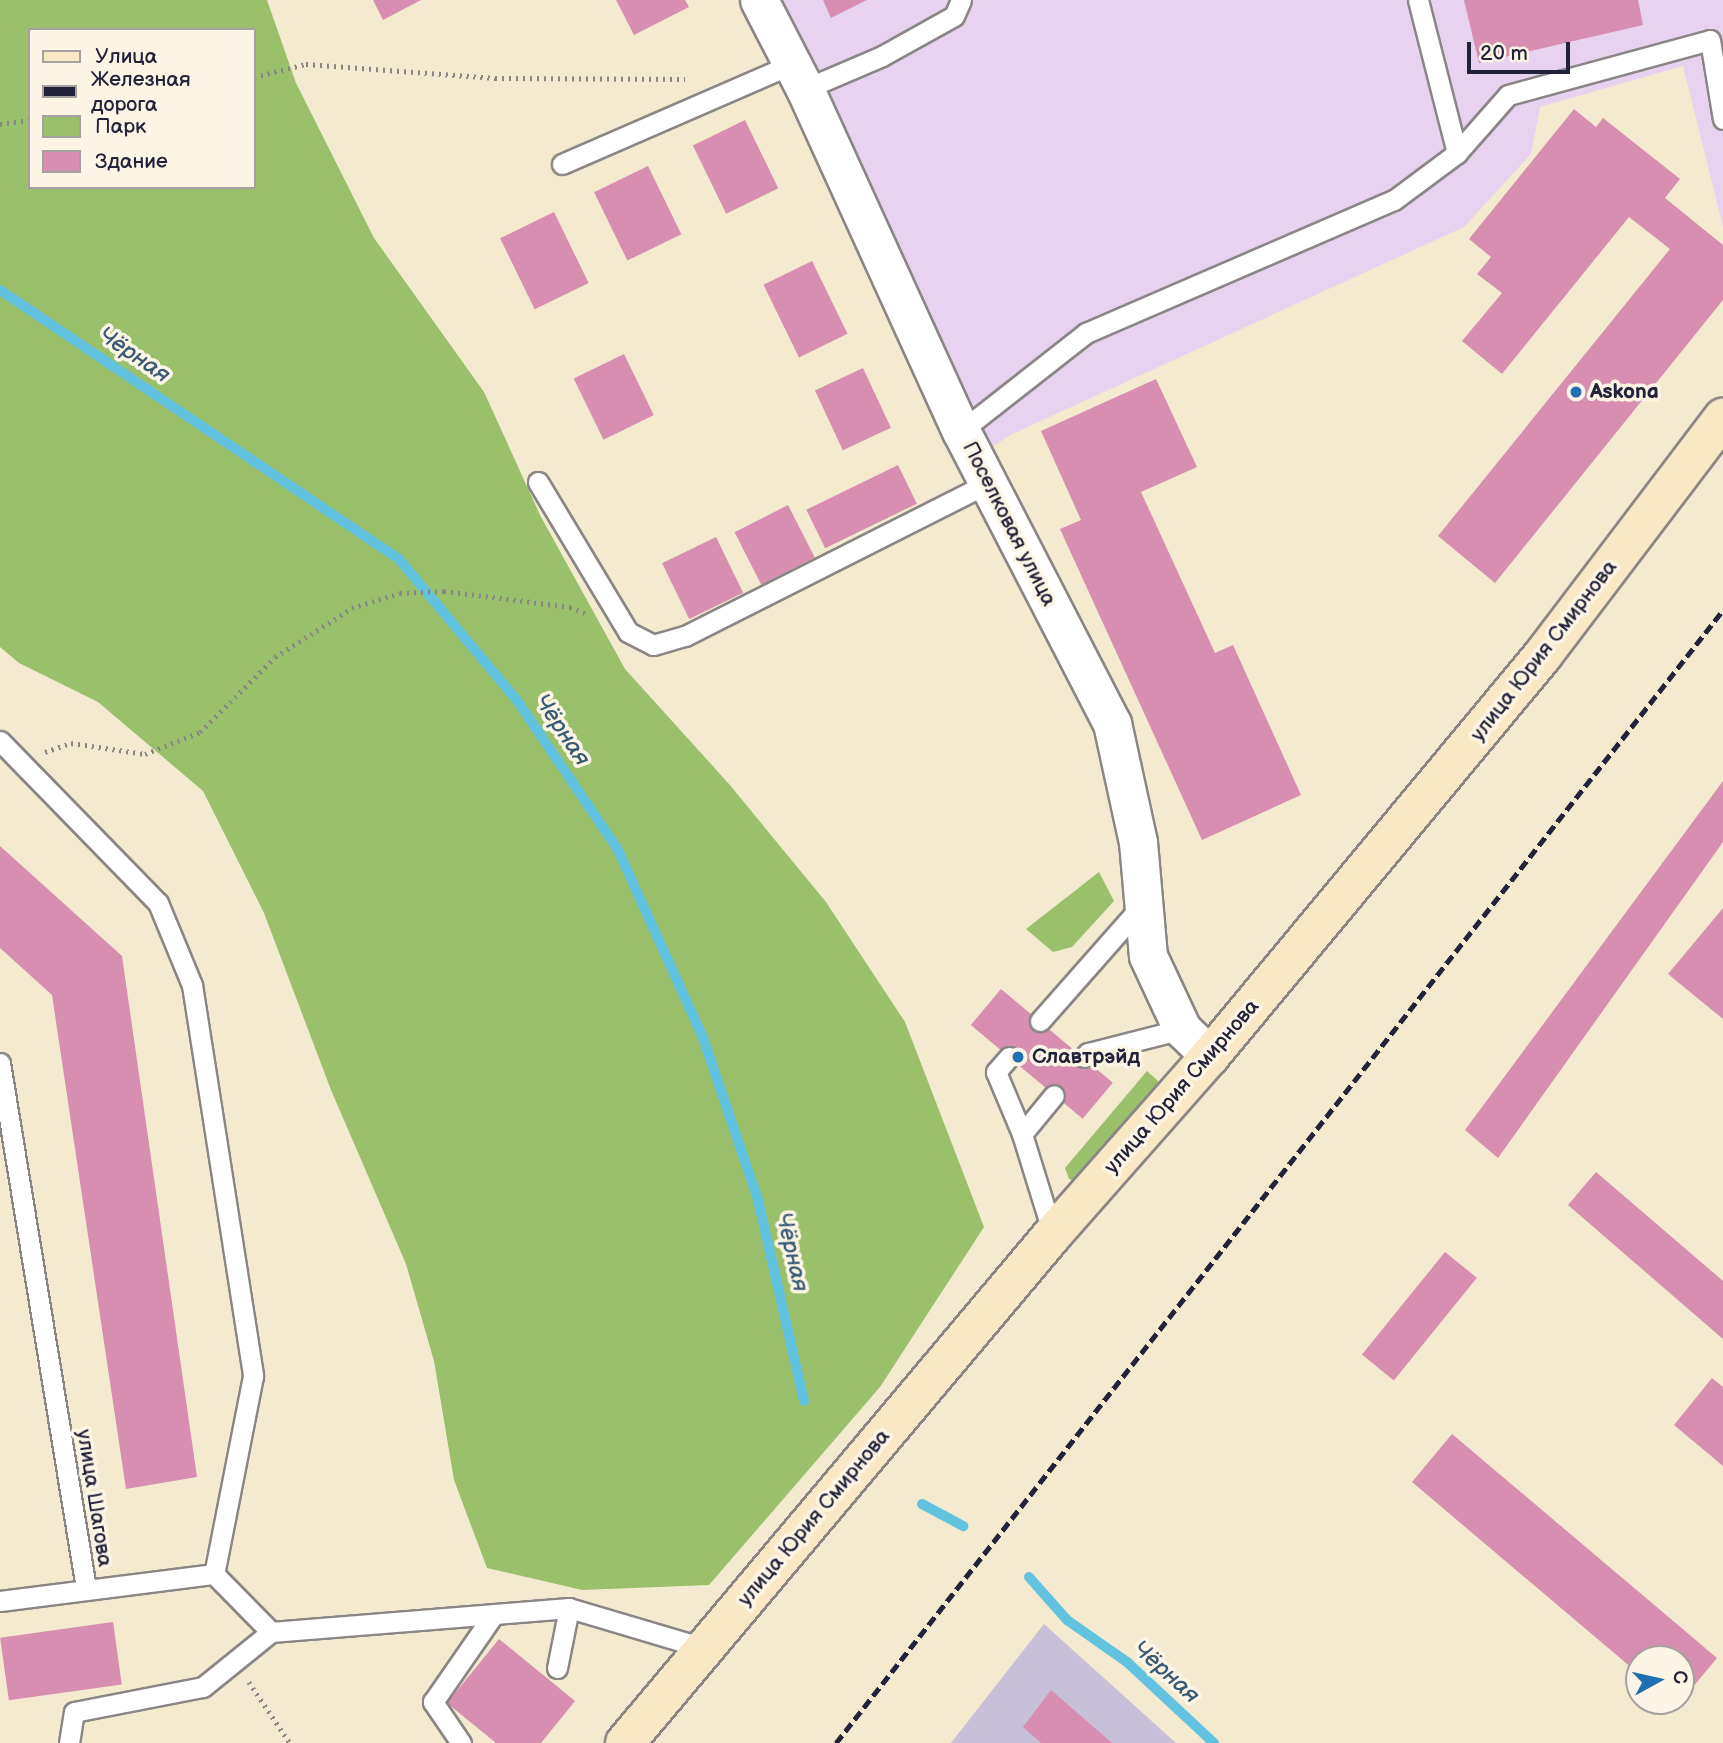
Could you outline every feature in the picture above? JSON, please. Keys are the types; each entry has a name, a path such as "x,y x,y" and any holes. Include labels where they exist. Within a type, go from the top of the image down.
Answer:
{"main road":[{"name":"улица Юрия Смирнова","path":"625,1743 1054,1234 1210,1056 1543,655 1723,418"}],"street":[{"name":"Поселковая улица","path":"760,0 961,431 1112,723 1138,842 1148,956 1182,1029 1210,1056"}],"lane":[{"path":"562,164 729,91 882,56 954,16 961,0"},
{"path":"1418,0 1457,153"},
{"path":"961,431 1086,333 1394,200 1457,153 1508,95 1710,40 1721,106"},
{"path":"538,482 628,632 653,645 685,636 988,483"},
{"path":"0,741 22,760 158,903 192,985 253,1376 214,1574 271,1632"},
{"path":"1040,1021 1143,904"},
{"path":"1084,1058 1088,1053 1182,1029"},
{"path":"1009,1057 996,1072 1022,1134 1054,1234"},
{"name":"улица Шагова","path":"0,1063 7,1158 86,1588 214,1574"},
{"path":"1022,1134 1054,1095"},
{"path":"0,1601 86,1588"},
{"path":"556,1668 569,1608"},
{"path":"68,1740 74,1712 203,1687 271,1632 569,1608 704,1648"},
{"path":"461,1743 433,1702 494,1614"}],"path":[{"path":"256,76 306,64 495,78 681,79 729,91"},
{"path":"0,124 28,120"},
{"path":"22,760 71,743 145,754 200,732 275,657 352,608 400,593 444,591 570,607 628,632"},
{"path":"235,1661 290,1743"}],"shaded area":[{"path":"746,0 1723,0 1723,227 1683,66 1540,107 1531,154 1464,227 1012,434 975,458"},
{"path":"1044,1624 1176,1743 951,1743"}],"green space":[{"path":"0,0 267,0 296,83 374,238 484,392 540,515 625,669 729,784 826,902 905,1022 984,1227 880,1387 709,1585 582,1590 487,1568 454,1480 434,1361 406,1264 331,1090 264,913 203,791 98,702 19,663 0,647"},
{"path":"1099,872 1114,901 1072,947 1053,952 1026,929"},
{"path":"1147,1071 1158,1081 1156,1093 1078,1182 1069,1179 1065,1168"}],"building":[{"path":"373,0 421,0 383,20"},
{"path":"616,0 685,0 689,7 634,35"},
{"path":"823,0 867,0 831,18"},
{"path":"1464,0 1638,0 1643,25 1479,63"},
{"path":"1574,109 1596,127 1603,118 1680,179 1665,198 1723,245 1723,300 1495,583 1438,536 1670,249 1629,217 1502,374 1462,341 1502,293 1477,274 1491,257 1469,239"},
{"path":"745,120 778,188 726,214 693,145"},
{"path":"648,166 681,234 627,261 594,192"},
{"path":"554,212 589,283 535,309 500,238"},
{"path":"812,261 848,334 799,357 763,285"},
{"path":"624,354 654,415 603,440 574,379"},
{"path":"863,368 891,428 843,450 815,390"},
{"path":"1156,379 1197,467 1141,492 1215,653 1233,645 1301,795 1202,840 1060,529 1081,520 1041,431"},
{"path":"898,465 917,504 825,548 806,510"},
{"path":"788,505 815,558 761,585 735,532"},
{"path":"716,537 743,593 689,619 662,563"},
{"path":"1723,781 1723,842 1498,1158 1465,1130"},
{"path":"0,846 122,956 197,1477 126,1489 52,995 0,948"},
{"path":"1723,908 1723,1019 1668,974"},
{"path":"1001,989 1113,1083 1083,1119 971,1025"},
{"path":"1596,1172 1723,1281 1723,1339 1568,1205"},
{"path":"1445,1252 1477,1278 1394,1380 1362,1355"},
{"path":"1712,1378 1723,1387 1723,1466 1674,1425"},
{"path":"1452,1434 1717,1658 1695,1684 1695,1645 1625,1645 1625,1662 1412,1482"},
{"path":"113,1622 122,1684 9,1700 0,1638"},
{"path":"499,1639 575,1701 541,1743 496,1743 447,1703"},
{"path":"1051,1690 1112,1743 1041,1743 1023,1727"}],"waterway":[{"name":"Чёрная","path":"0,290 398,558 516,699 617,848 703,1038 758,1200 804,1401"},
{"name":"Чёрная","path":"922,1504 963,1526"},
{"name":"Чёрная","path":"1029,1577 1067,1620 1127,1662 1214,1743"}],"railway":[{"path":"836,1743 1723,610"}],"place":[{"name":"Askona","path":"1576,392"},
{"name":"Славтрэйд","path":"1018,1057"}]}
